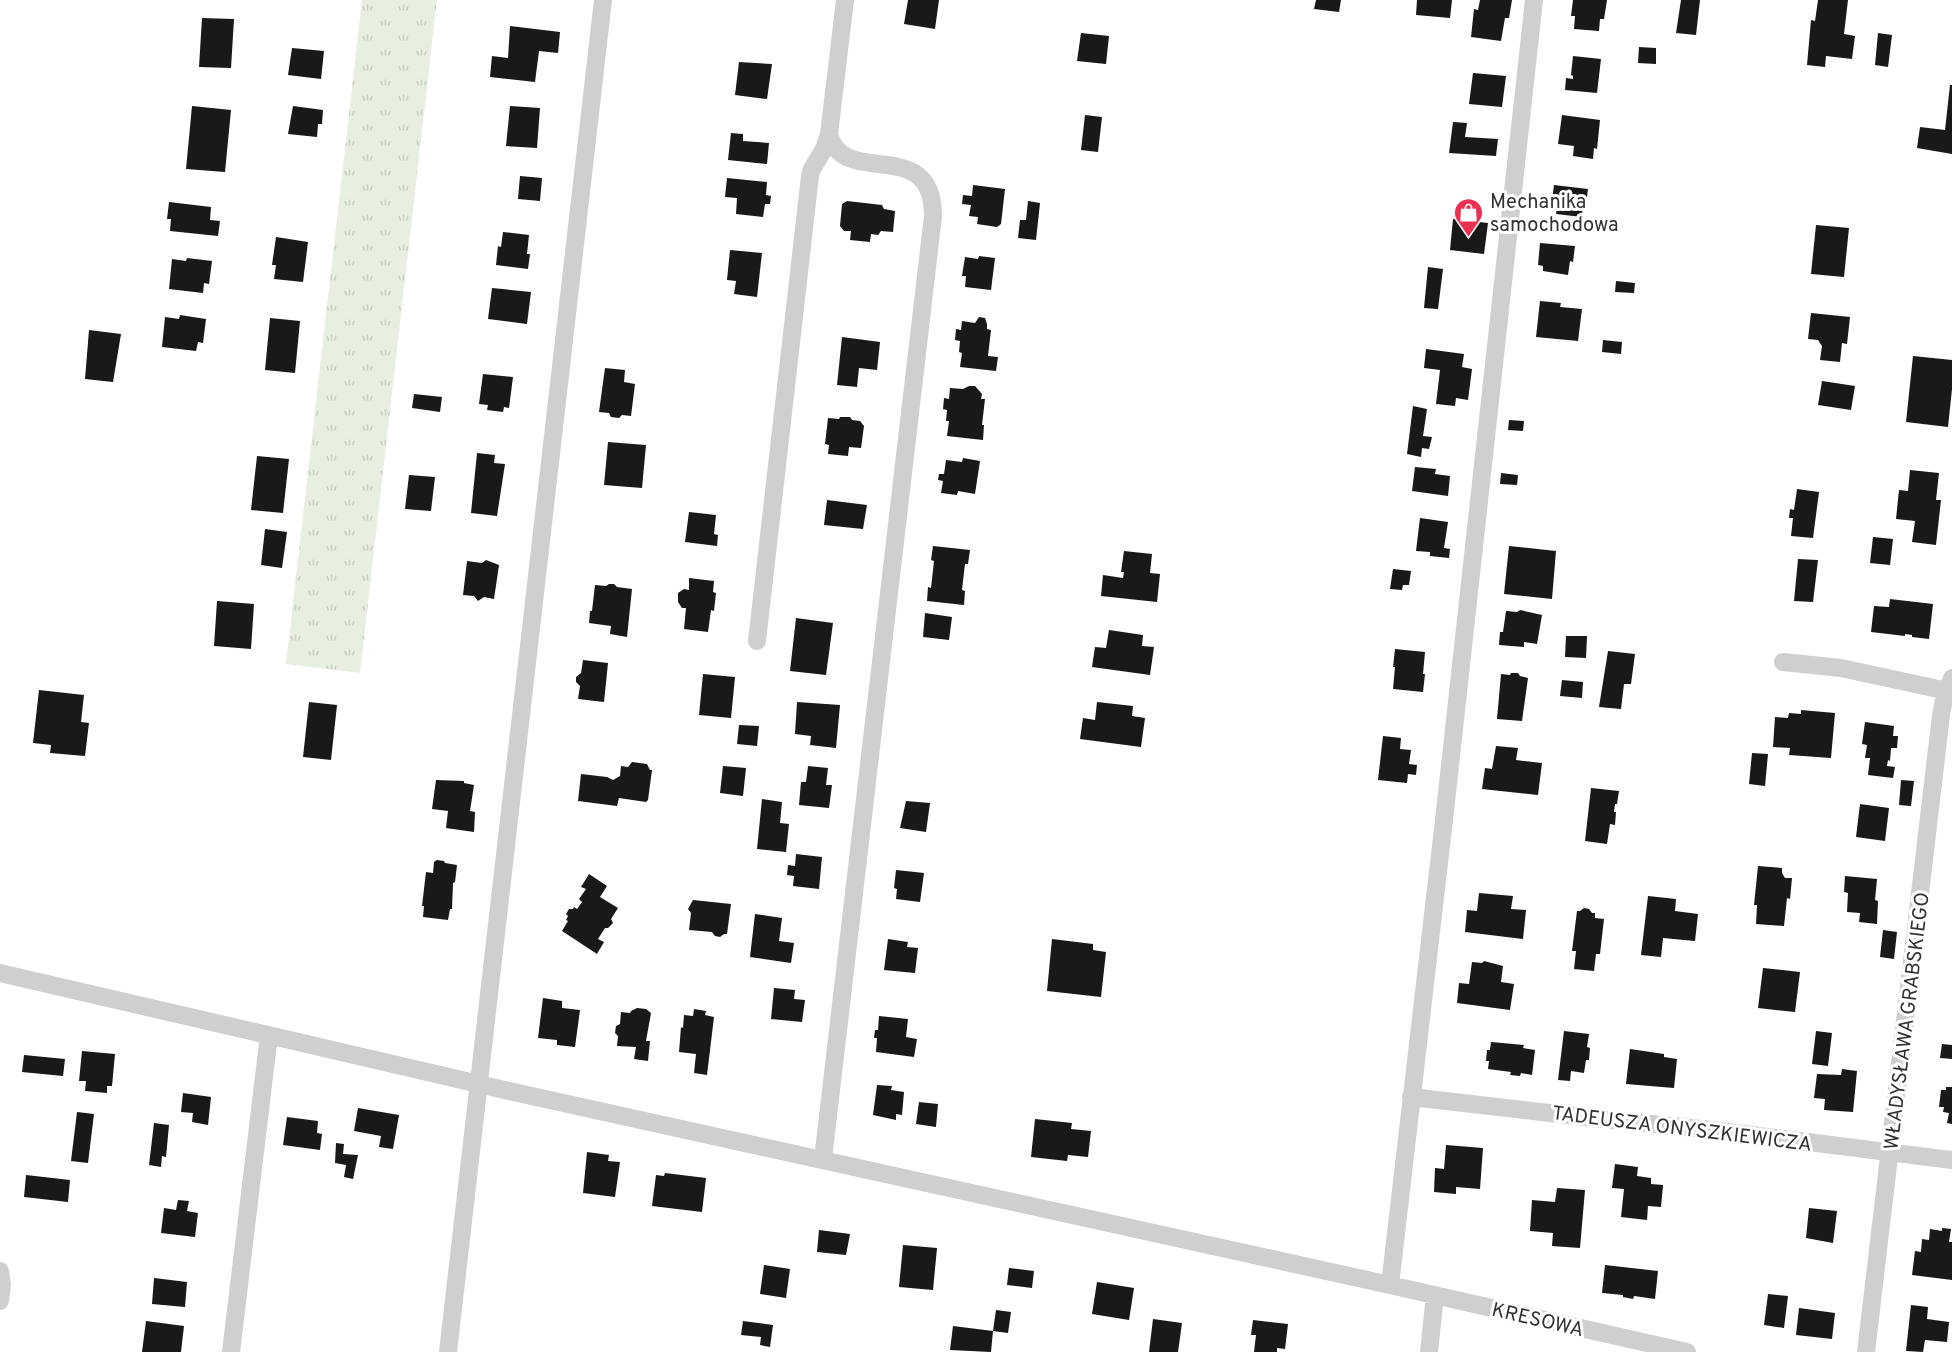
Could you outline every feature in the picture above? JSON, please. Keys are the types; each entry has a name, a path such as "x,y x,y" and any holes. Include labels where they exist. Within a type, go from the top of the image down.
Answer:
{"street":[{"path":"448,1352 603,0"},
{"path":"756,641 810,176 829,134 845,0"},
{"path":"1390,1285 1444,820 1534,0"},
{"path":"823,1160 933,216 931,195 924,180 918,174 901,167 856,160 835,147 829,134"},
{"path":"1783,662 1841,668 1950,687"},
{"name":"WŁADYSŁAWA GRABSKIEGO","path":"1866,1352 1941,715 1950,687"},
{"name":"KRESOWA","path":"0,973 480,1083 1687,1352"},
{"path":"231,1352 269,1035"},
{"name":"TADEUSZA ONYSZKIEWICZA","path":"1411,1097 1712,1130 1952,1160"},
{"path":"0,1271 2,1285 0,1301"},
{"path":"1429,1352 1435,1295"}],"green space":[{"path":"362,0 437,0 360,673 286,664"}],"building":[{"path":"908,0 939,0 935,29 904,24"},
{"path":"1316,0 1341,0 1339,12 1314,9"},
{"path":"1417,0 1452,0 1450,18 1416,15"},
{"path":"1480,0 1512,0 1509,18 1505,18 1501,41 1471,37 1474,9 1478,10"},
{"path":"1573,0 1607,0 1604,19 1600,19 1599,31 1574,29 1575,16 1571,16"},
{"path":"1681,0 1700,0 1696,35 1676,33"},
{"path":"1818,0 1848,0 1844,34 1855,36 1852,59 1826,56 1825,67 1807,65 1811,20 1815,21"},
{"path":"202,18 234,19 231,68 199,67"},
{"path":"510,26 560,32 558,53 539,51 535,82 490,77 492,56 508,58"},
{"path":"1081,33 1109,36 1106,64 1077,61"},
{"path":"1878,33 1892,35 1888,67 1875,65"},
{"path":"1639,47 1656,48 1656,64 1638,63"},
{"path":"292,48 324,51 321,79 288,75"},
{"path":"1573,56 1601,59 1597,93 1565,90 1566,78 1573,79 1571,75"},
{"path":"739,62 772,64 767,99 735,95"},
{"path":"1473,73 1506,76 1502,107 1469,104"},
{"path":"1950,85 1952,85 1952,154 1917,148 1920,127 1945,130"},
{"path":"192,106 231,110 225,172 186,169"},
{"path":"293,106 323,110 322,124 318,124 317,137 288,134"},
{"path":"510,106 540,108 537,148 506,146"},
{"path":"1085,115 1102,117 1098,152 1081,150"},
{"path":"1562,115 1600,120 1597,149 1594,148 1593,159 1573,156 1574,146 1558,144"},
{"path":"1453,122 1467,123 1465,137 1498,139 1496,156 1449,153"},
{"path":"731,133 743,134 743,141 769,143 767,164 728,160"},
{"path":"520,176 542,178 540,201 518,199"},
{"path":"727,178 767,182 766,195 771,196 770,204 765,204 763,217 736,214 737,198 725,197"},
{"path":"973,185 1005,189 1001,224 997,227 977,224 978,217 969,216 971,205 962,204 963,195 972,196"},
{"path":"1554,185 1588,189 1582,217 1556,214 1557,208 1551,207"},
{"path":"847,201 882,205 884,209 895,211 893,232 881,231 878,235 871,234 870,242 850,240 851,231 844,231 840,226 842,204"},
{"path":"1028,201 1040,203 1036,240 1018,238 1020,220 1026,220"},
{"path":"169,202 211,207 210,220 220,221 218,236 170,231 171,219 167,219"},
{"path":"1453,219 1488,223 1484,254 1450,250"},
{"path":"1816,225 1849,228 1844,277 1811,274"},
{"path":"503,232 529,235 528,269 496,265 498,246 501,247"},
{"path":"276,237 308,242 303,282 274,279 276,265 272,265"},
{"path":"1540,243 1575,246 1573,262 1570,261 1568,275 1543,271 1543,266 1538,265"},
{"path":"730,250 762,253 757,297 734,294 736,281 727,280"},
{"path":"979,256 995,258 991,290 965,287 966,276 962,276 965,257 978,259"},
{"path":"187,258 212,261 209,284 204,283 203,293 169,289 172,259 186,261"},
{"path":"1428,267 1443,269 1438,309 1424,308"},
{"path":"1616,281 1635,283 1634,293 1615,292"},
{"path":"492,288 531,292 527,324 488,319"},
{"path":"1540,301 1561,303 1560,307 1582,309 1578,341 1536,337"},
{"path":"1811,313 1850,317 1847,344 1842,343 1840,362 1820,360 1822,346 1818,340 1808,339"},
{"path":"180,315 206,319 203,343 198,342 196,351 162,347 165,317 179,319"},
{"path":"979,317 985,318 987,329 991,330 988,356 998,357 996,371 960,367 962,353 959,352 960,341 955,340 956,329 961,330 962,321 975,323"},
{"path":"270,318 300,321 295,373 265,370"},
{"path":"89,330 121,334 113,382 85,379"},
{"path":"842,337 880,342 877,370 859,368 857,387 837,385"},
{"path":"1603,340 1622,342 1621,354 1602,352"},
{"path":"1426,349 1464,354 1462,367 1472,369 1468,400 1456,398 1455,406 1436,404 1440,370 1424,368"},
{"path":"1913,356 1952,360 1948,427 1906,422"},
{"path":"605,368 625,370 624,382 635,384 631,416 611,417 609,413 599,412"},
{"path":"483,374 513,377 509,408 504,407 503,412 487,410 488,405 479,404"},
{"path":"1822,381 1855,386 1851,410 1818,405"},
{"path":"975,386 982,394 981,399 985,399 983,440 947,436 949,421 946,421 947,410 943,409 944,398 949,399 950,388 963,389"},
{"path":"414,394 442,397 440,412 412,408"},
{"path":"1413,406 1427,409 1423,436 1432,437 1429,449 1422,448 1421,457 1407,454"},
{"path":"850,417 852,420 860,421 864,426 861,448 849,447 848,456 828,454 829,445 825,444 828,418 839,419"},
{"path":"1509,420 1524,421 1523,431 1508,430"},
{"path":"608,442 646,445 642,488 604,485"},
{"path":"477,453 495,455 494,463 505,464 497,516 471,513"},
{"path":"257,456 289,459 283,513 251,510"},
{"path":"963,458 980,461 975,494 958,491 957,495 941,493 943,481 938,480 939,474 944,474 946,460 962,462"},
{"path":"1415,467 1436,469 1435,474 1450,476 1448,496 1412,491"},
{"path":"1910,470 1939,473 1936,500 1941,500 1936,545 1912,542 1915,521 1896,519 1899,490 1908,491"},
{"path":"1501,473 1518,475 1517,485 1500,484"},
{"path":"409,475 435,477 431,511 405,509"},
{"path":"1797,489 1819,492 1813,538 1791,536 1793,518 1789,518 1790,509 1794,510"},
{"path":"827,500 867,505 863,529 824,525"},
{"path":"689,512 716,515 714,534 718,535 717,546 685,542"},
{"path":"1420,518 1448,522 1444,548 1450,549 1449,558 1430,556 1430,552 1416,551"},
{"path":"265,529 287,532 282,568 261,565"},
{"path":"1873,537 1893,539 1890,565 1870,563"},
{"path":"933,546 970,550 968,564 965,564 962,590 965,591 964,605 927,601 934,561 931,560"},
{"path":"1509,546 1556,551 1552,599 1504,594"},
{"path":"1124,551 1152,554 1150,573 1160,574 1157,602 1101,596 1103,575 1123,578 1124,572 1121,572"},
{"path":"1798,559 1818,560 1813,602 1794,601"},
{"path":"486,560 499,565 494,599 484,597 478,601 474,596 463,595 467,561 482,563"},
{"path":"1393,569 1411,571 1409,585 1403,585 1402,590 1390,589"},
{"path":"689,578 714,581 713,592 716,593 714,611 711,610 708,632 684,629 686,608 682,608 678,602 678,593 684,589 689,590"},
{"path":"609,584 632,589 627,637 610,634 611,626 589,623 595,585"},
{"path":"1890,599 1933,604 1929,639 1905,634 1905,636 1871,632 1874,606 1889,607"},
{"path":"217,601 254,604 251,649 214,646"},
{"path":"1520,610 1542,615 1537,644 1524,642 1524,647 1499,645 1506,611"},
{"path":"925,613 952,617 949,640 923,637"},
{"path":"796,618 833,623 826,675 790,671"},
{"path":"1109,630 1143,635 1142,646 1154,647 1150,675 1092,667 1095,647 1106,648"},
{"path":"1566,636 1587,636 1586,658 1565,657"},
{"path":"1395,649 1425,652 1423,692 1393,689"},
{"path":"1608,651 1635,654 1631,684 1624,684 1621,709 1599,707"},
{"path":"583,660 608,663 604,702 578,699 580,686 576,682 576,677 581,673"},
{"path":"1518,673 1528,678 1522,721 1497,719 1501,674 1510,675"},
{"path":"703,674 735,677 731,718 699,715"},
{"path":"1562,680 1583,682 1582,698 1560,696"},
{"path":"39,690 84,695 81,722 89,723 85,756 50,753 51,745 33,743"},
{"path":"309,702 337,705 331,760 303,757"},
{"path":"797,702 840,705 836,748 810,745 811,736 795,734"},
{"path":"1097,702 1133,706 1132,716 1145,718 1141,747 1080,739 1083,718 1095,720"},
{"path":"1801,710 1835,713 1831,758 1789,755 1790,748 1773,747 1775,717 1788,718 1789,713 1801,714"},
{"path":"1865,722 1894,726 1893,736 1898,736 1897,748 1891,748 1890,761 1888,760 1887,766 1895,767 1893,778 1868,775 1870,758 1865,758 1867,745 1862,744"},
{"path":"739,725 759,726 757,746 737,744"},
{"path":"1383,736 1401,738 1400,749 1411,750 1409,764 1417,765 1416,775 1408,774 1407,783 1378,780"},
{"path":"1496,746 1518,748 1516,760 1542,763 1538,795 1482,789 1485,768 1492,769"},
{"path":"1752,753 1768,754 1765,786 1749,784"},
{"path":"632,762 647,764 652,770 646,802 619,798 617,806 578,801 581,774 607,777 613,780 620,776 621,766 628,767"},
{"path":"723,766 746,768 743,796 720,793"},
{"path":"808,766 828,768 826,785 832,785 829,808 799,805 801,782 806,782"},
{"path":"436,780 464,781 464,783 474,785 470,811 475,812 474,832 446,828 448,811 432,809"},
{"path":"1901,780 1914,781 1911,806 1899,805"},
{"path":"1591,788 1619,791 1614,812 1616,812 1615,825 1610,824 1607,844 1585,841"},
{"path":"762,799 782,802 780,823 789,824 786,852 757,849"},
{"path":"906,801 930,803 926,832 900,828"},
{"path":"1860,804 1889,808 1885,841 1856,837"},
{"path":"796,854 822,857 819,889 793,886 794,876 787,875 788,865 795,866"},
{"path":"437,860 457,865 453,883 452,909 450,909 448,920 423,917 426,872 433,873 434,862"},
{"path":"1758,866 1782,868 1785,878 1792,878 1784,926 1756,924 1757,905 1754,905"},
{"path":"896,870 924,873 920,902 896,899 897,889 894,888"},
{"path":"589,874 607,886 600,897 618,908 611,919 613,923 605,928 598,939 604,942 597,954 562,931 568,921 566,914 569,909 574,907 577,909 582,902 579,899 586,889 581,887"},
{"path":"1845,876 1877,879 1875,900 1878,901 1877,924 1859,922 1860,913 1847,912 1848,893 1844,892"},
{"path":"1479,893 1513,896 1511,909 1526,910 1523,939 1465,932 1467,910 1477,911"},
{"path":"1648,896 1676,899 1675,911 1698,914 1695,941 1663,938 1661,957 1641,955"},
{"path":"693,900 731,904 727,934 720,937 715,936 712,932 689,930 691,913 688,909"},
{"path":"1584,908 1595,913 1595,918 1604,919 1600,954 1596,954 1594,971 1574,969 1576,951 1572,951 1577,911"},
{"path":"755,914 782,918 779,941 794,943 791,963 750,957"},
{"path":"1883,930 1897,932 1894,959 1880,957"},
{"path":"888,939 908,942 907,947 918,948 915,973 884,970"},
{"path":"1052,939 1093,944 1093,950 1106,952 1101,997 1047,991"},
{"path":"1484,961 1503,966 1501,982 1514,984 1510,1010 1457,1003 1459,983 1469,984 1472,962 1482,963"},
{"path":"1763,968 1800,972 1795,1012 1758,1008"},
{"path":"774,988 795,990 794,999 805,1000 802,1022 771,1019"},
{"path":"543,998 562,1001 562,1008 580,1010 575,1047 557,1045 557,1040 538,1038"},
{"path":"637,1008 646,1009 651,1013 646,1041 650,1041 648,1061 634,1059 636,1047 617,1046 618,1036 615,1033 616,1026 620,1024 621,1012 630,1013"},
{"path":"694,1009 706,1011 705,1015 714,1017 707,1075 694,1073 696,1054 679,1052 684,1015 693,1016"},
{"path":"879,1016 908,1019 906,1037 917,1039 914,1057 876,1052 877,1038 874,1038 875,1030 878,1030"},
{"path":"1564,1031 1589,1034 1587,1047 1590,1048 1589,1060 1586,1060 1584,1073 1571,1071 1570,1081 1558,1080"},
{"path":"1816,1031 1832,1033 1828,1066 1812,1064"},
{"path":"1491,1042 1524,1045 1523,1048 1535,1050 1532,1075 1521,1073 1520,1076 1510,1075 1511,1072 1488,1069 1487,1050 1490,1050"},
{"path":"1942,1044 1952,1045 1952,1059 1940,1058"},
{"path":"1630,1049 1664,1054 1664,1057 1677,1059 1674,1088 1626,1084"},
{"path":"82,1051 115,1054 112,1086 107,1086 107,1093 85,1091 86,1081 79,1081"},
{"path":"24,1055 65,1059 63,1076 22,1072"},
{"path":"1842,1069 1857,1071 1853,1112 1824,1110 1825,1099 1814,1098 1817,1074 1841,1075"},
{"path":"877,1085 892,1086 891,1090 904,1092 902,1115 896,1114 896,1120 873,1115"},
{"path":"1946,1087 1952,1087 1952,1124 1947,1123 1949,1113 1943,1112 1944,1107 1939,1107 1941,1090 1946,1090"},
{"path":"183,1093 211,1097 208,1125 192,1122 193,1113 181,1112"},
{"path":"919,1102 938,1104 936,1127 916,1124"},
{"path":"358,1108 399,1115 393,1149 379,1147 381,1136 354,1131"},
{"path":"77,1112 94,1114 88,1163 71,1161"},
{"path":"287,1117 318,1121 317,1133 322,1134 320,1150 283,1145"},
{"path":"1035,1119 1072,1123 1071,1129 1091,1131 1088,1157 1068,1155 1067,1161 1031,1157"},
{"path":"154,1123 169,1125 166,1157 162,1156 161,1167 149,1165"},
{"path":"336,1143 344,1144 343,1154 358,1155 353,1179 344,1177 346,1165 335,1163"},
{"path":"1446,1145 1483,1148 1480,1189 1456,1187 1456,1194 1434,1192 1435,1168 1444,1169"},
{"path":"587,1152 609,1155 608,1161 620,1162 615,1197 583,1193"},
{"path":"1615,1164 1638,1167 1637,1176 1651,1178 1651,1184 1663,1185 1661,1207 1648,1206 1647,1220 1621,1217 1624,1189 1612,1188"},
{"path":"665,1173 706,1178 702,1212 652,1206 656,1175 664,1176"},
{"path":"26,1175 70,1180 68,1202 24,1197"},
{"path":"1557,1188 1585,1190 1580,1248 1552,1246 1553,1233 1530,1231 1532,1200 1555,1202"},
{"path":"178,1200 189,1201 187,1211 198,1213 195,1237 161,1233 164,1208 176,1210"},
{"path":"1809,1208 1837,1211 1833,1243 1806,1238"},
{"path":"1942,1228 1951,1229 1949,1242 1952,1242 1952,1280 1912,1275 1915,1251 1921,1252 1922,1239 1929,1240 1930,1229 1942,1231"},
{"path":"819,1230 850,1234 846,1255 817,1252"},
{"path":"903,1245 937,1248 933,1290 899,1287"},
{"path":"764,1265 790,1269 786,1298 760,1294"},
{"path":"1605,1265 1658,1271 1655,1299 1634,1296 1633,1299 1623,1297 1623,1295 1602,1293"},
{"path":"1009,1268 1034,1271 1032,1288 1007,1285"},
{"path":"154,1278 187,1282 185,1307 152,1304"},
{"path":"1097,1282 1134,1288 1129,1320 1092,1314"},
{"path":"1768,1294 1788,1296 1784,1328 1764,1325"},
{"path":"1911,1305 1928,1307 1927,1319 1949,1322 1947,1342 1925,1340 1923,1352 1906,1351"},
{"path":"1799,1308 1835,1313 1832,1339 1796,1335"},
{"path":"996,1310 1011,1312 1008,1333 993,1331"},
{"path":"1153,1319 1182,1323 1178,1352 1149,1352"},
{"path":"1253,1320 1288,1324 1285,1349 1277,1348 1277,1352 1254,1352 1256,1335 1251,1335"},
{"path":"146,1321 184,1326 181,1352 142,1352"},
{"path":"743,1321 773,1325 770,1347 760,1345 761,1337 741,1335"},
{"path":"953,1326 993,1331 991,1352 950,1350"}],"place":[{"name":"Mechanika samochodowa","path":"1469,238"}]}
